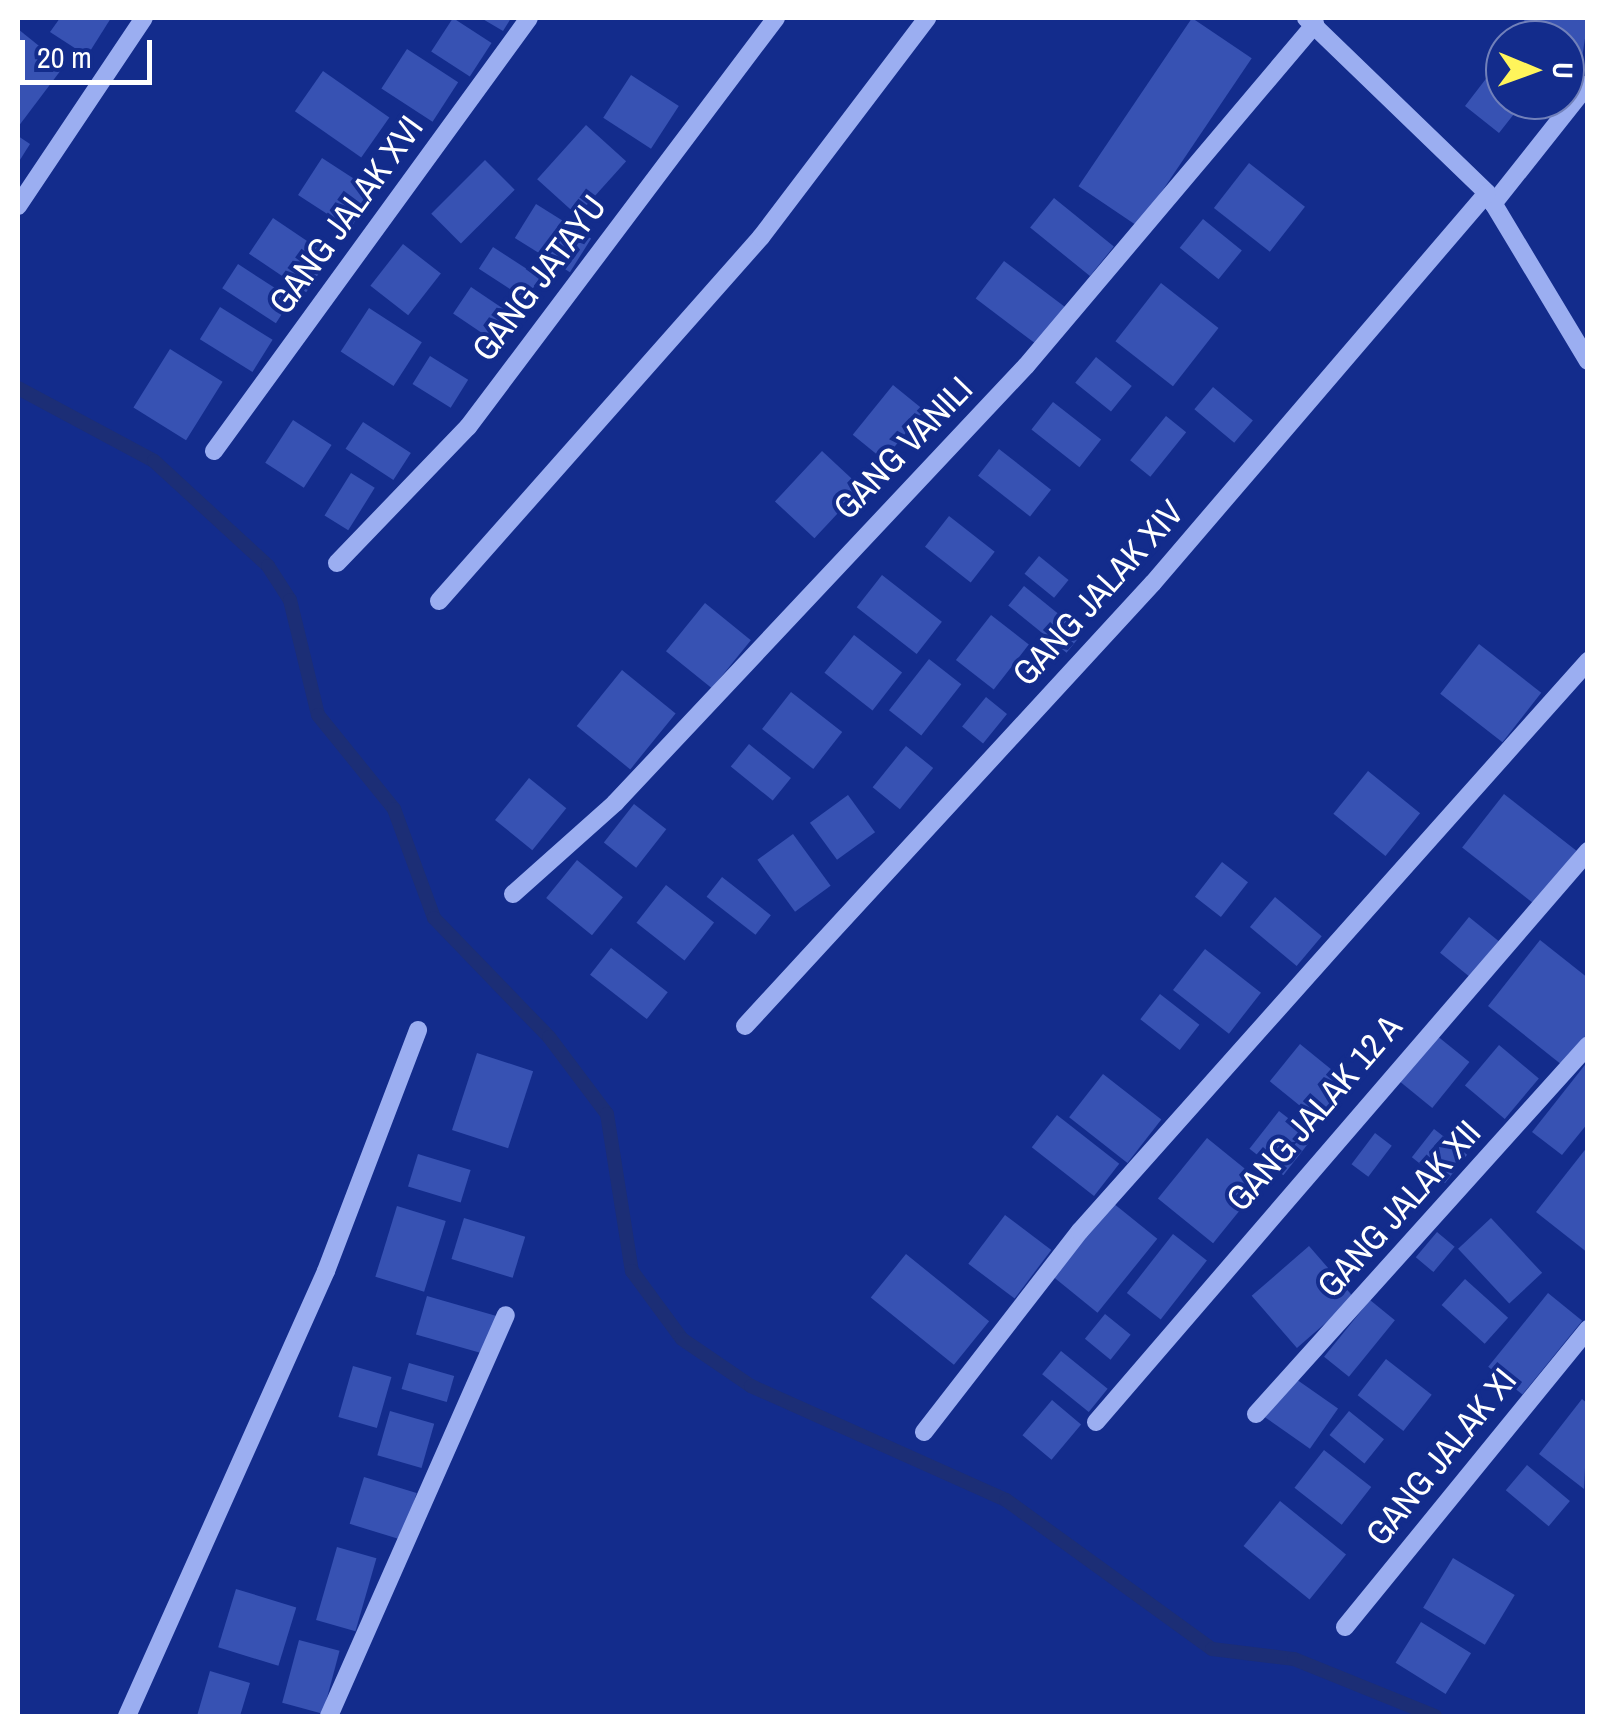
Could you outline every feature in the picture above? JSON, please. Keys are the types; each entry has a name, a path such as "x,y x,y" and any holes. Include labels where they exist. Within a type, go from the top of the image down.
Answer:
{"street":[{"path":"18,206 144,18"},
{"name":"GANG JALAK XVI","path":"214,451 529,18"},
{"name":"GANG JATAYU","path":"337,563 468,427 776,18"},
{"path":"439,601 762,237 927,18"},
{"path":"1310,21 1490,199 1588,362"},
{"name":"GANG VANILI","path":"513,894 615,803 1026,366 1310,21"},
{"name":"GANG JALAK XIV","path":"746,1026 1153,583 1588,84"},
{"path":"924,1432 1080,1231 1588,661"},
{"name":"GANG JALAK 12 A","path":"1096,1422 1588,851"},
{"path":"126,1716 326,1272 418,1030"},
{"name":"GANG JALAK XII","path":"1256,1414 1588,1045"},
{"path":"329,1716 506,1315"},
{"name":"GANG JALAK XI","path":"1345,1627 1588,1329"}],"building":[{"path":"60,18 111,18 87,56 50,32"},
{"path":"453,18 492,43 470,77 431,52"},
{"path":"481,18 511,18 503,31"},
{"path":"1192,18 1252,58 1138,227 1078,186"},
{"path":"1588,18 1585,38 1585,20 1524,20"},
{"path":"18,29 64,66 18,127"},
{"path":"407,49 458,82 433,122 381,88"},
{"path":"323,71 389,117 361,158 295,111"},
{"path":"631,75 679,106 651,149 603,118"},
{"path":"1485,80 1485,120 1509,120 1499,133 1465,106"},
{"path":"586,125 626,161 577,215 537,179"},
{"path":"18,136 30,144 18,163"},
{"path":"322,158 374,192 350,229 298,195"},
{"path":"485,160 515,190 461,243 431,214"},
{"path":"1249,163 1305,207 1270,252 1214,208"},
{"path":"1054,198 1114,246 1090,276 1030,228"},
{"path":"536,204 591,238 570,272 515,238"},
{"path":"273,218 330,257 306,292 249,254"},
{"path":"1203,219 1242,250 1219,279 1180,248"},
{"path":"403,244 441,274 408,315 370,286"},
{"path":"493,247 540,277 526,299 479,269"},
{"path":"1004,261 1069,310 1040,347 976,299"},
{"path":"238,264 292,299 276,323 222,288"},
{"path":"1161,283 1219,328 1173,386 1115,341"},
{"path":"471,287 512,315 495,341 453,314"},
{"path":"220,307 273,340 252,372 200,339"},
{"path":"369,308 422,342 394,386 341,352"},
{"path":"170,349 223,382 186,440 133,408"},
{"path":"430,356 468,380 451,408 413,384"},
{"path":"1096,357 1132,386 1111,412 1075,383"},
{"path":"893,385 924,410 884,460 853,435"},
{"path":"1213,387 1253,420 1234,443 1194,409"},
{"path":"1053,402 1101,440 1080,467 1031,430"},
{"path":"1166,416 1186,432 1150,477 1130,460"},
{"path":"293,420 332,445 304,488 265,463"},
{"path":"363,422 411,453 393,480 346,449"},
{"path":"999,449 1051,490 1030,516 978,476"},
{"path":"822,451 861,488 814,538 775,501"},
{"path":"351,473 375,488 348,530 325,515"},
{"path":"949,516 995,552 971,582 925,547"},
{"path":"1039,556 1069,580 1054,598 1025,574"},
{"path":"882,575 942,622 917,654 857,607"},
{"path":"1024,586 1082,633 1067,653 1008,605"},
{"path":"705,603 751,640 712,688 666,651"},
{"path":"991,615 1029,645 994,689 956,660"},
{"path":"854,635 902,673 873,710 824,673"},
{"path":"1479,644 1541,693 1502,742 1440,694"},
{"path":"929,659 961,684 921,735 889,710"},
{"path":"622,670 676,713 630,769 577,726"},
{"path":"791,692 842,732 813,769 762,729"},
{"path":"986,697 1007,714 983,744 962,727"},
{"path":"749,744 791,778 773,801 731,767"},
{"path":"906,746 933,768 900,809 873,787"},
{"path":"1368,771 1420,813 1385,856 1333,814"},
{"path":"529,778 566,808 532,850 495,820"},
{"path":"1504,794 1576,851 1535,904 1462,848"},
{"path":"848,795 875,832 837,860 810,823"},
{"path":"634,804 666,829 636,868 604,843"},
{"path":"793,834 831,886 795,912 757,860"},
{"path":"577,860 623,897 592,935 546,898"},
{"path":"1222,862 1248,882 1221,917 1195,897"},
{"path":"722,877 771,915 755,935 707,897"},
{"path":"666,885 714,923 685,960 636,923"},
{"path":"1275,897 1322,936 1297,966 1250,927"},
{"path":"1469,917 1499,941 1470,977 1440,953"},
{"path":"1540,940 1588,978 1588,1033 1562,1065 1488,1006"},
{"path":"611,948 668,992 647,1019 590,975"},
{"path":"1205,949 1261,993 1229,1034 1173,990"},
{"path":"1160,994 1199,1025 1180,1050 1140,1019"},
{"path":"1436,1035 1469,1062 1432,1108 1399,1081"},
{"path":"1300,1044 1351,1085 1320,1122 1270,1081"},
{"path":"1499,1045 1539,1078 1505,1119 1465,1086"},
{"path":"477,1053 533,1071 508,1148 452,1130"},
{"path":"1588,1061 1588,1123 1562,1155 1532,1132"},
{"path":"1103,1074 1161,1120 1127,1163 1069,1117"},
{"path":"1279,1111 1313,1137 1283,1175 1249,1149"},
{"path":"1057,1115 1119,1164 1094,1196 1032,1147"},
{"path":"1434,1129 1467,1155 1445,1183 1412,1157"},
{"path":"1375,1133 1392,1146 1368,1177 1352,1164"},
{"path":"1207,1138 1262,1183 1213,1243 1158,1199"},
{"path":"1588,1146 1588,1253 1536,1212"},
{"path":"418,1154 471,1170 461,1203 408,1187"},
{"path":"1113,1203 1157,1239 1098,1313 1053,1277"},
{"path":"397,1206 446,1221 424,1292 375,1277"},
{"path":"1005,1215 1051,1250 1015,1299 968,1264"},
{"path":"464,1218 525,1237 513,1278 451,1259"},
{"path":"1491,1218 1542,1273 1509,1304 1458,1249"},
{"path":"1437,1232 1455,1247 1433,1272 1416,1257"},
{"path":"1173,1234 1207,1260 1161,1320 1127,1293"},
{"path":"1309,1246 1354,1298 1297,1348 1252,1296"},
{"path":"906,1254 989,1321 954,1365 871,1298"},
{"path":"1465,1279 1508,1318 1485,1344 1442,1305"},
{"path":"1548,1293 1582,1321 1522,1395 1488,1367"},
{"path":"427,1296 499,1317 488,1355 416,1334"},
{"path":"1370,1300 1395,1320 1349,1377 1324,1357"},
{"path":"1105,1314 1131,1335 1111,1360 1085,1339"},
{"path":"1061,1351 1108,1389 1089,1412 1042,1374"},
{"path":"1386,1359 1432,1395 1403,1431 1358,1395"},
{"path":"409,1363 454,1376 447,1402 402,1389"},
{"path":"353,1366 391,1377 377,1428 338,1417"},
{"path":"1293,1377 1338,1409 1310,1449 1265,1417"},
{"path":"1582,1399 1588,1404 1584,1489 1539,1454"},
{"path":"1052,1400 1081,1424 1052,1460 1022,1435"},
{"path":"390,1411 434,1424 422,1468 377,1455"},
{"path":"1349,1411 1384,1439 1364,1463 1329,1435"},
{"path":"1324,1450 1371,1487 1342,1525 1294,1488"},
{"path":"1527,1465 1570,1501 1549,1526 1506,1490"},
{"path":"364,1477 417,1493 402,1540 350,1524"},
{"path":"1280,1501 1346,1554 1310,1600 1243,1546"},
{"path":"337,1547 376,1558 355,1631 316,1620"},
{"path":"1453,1558 1515,1595 1485,1645 1423,1608"},
{"path":"236,1589 296,1607 278,1666 218,1647"},
{"path":"1421,1622 1471,1653 1446,1694 1396,1663"},
{"path":"299,1640 340,1651 323,1714 282,1703"},
{"path":"210,1671 250,1683 240,1716 197,1716"}],"waterway":[{"path":"18,388 154,461 268,566 290,600 318,715 394,809 434,918 549,1037 607,1114 632,1271 682,1339 751,1386 1006,1500 1212,1649 1294,1659 1435,1716"}]}
